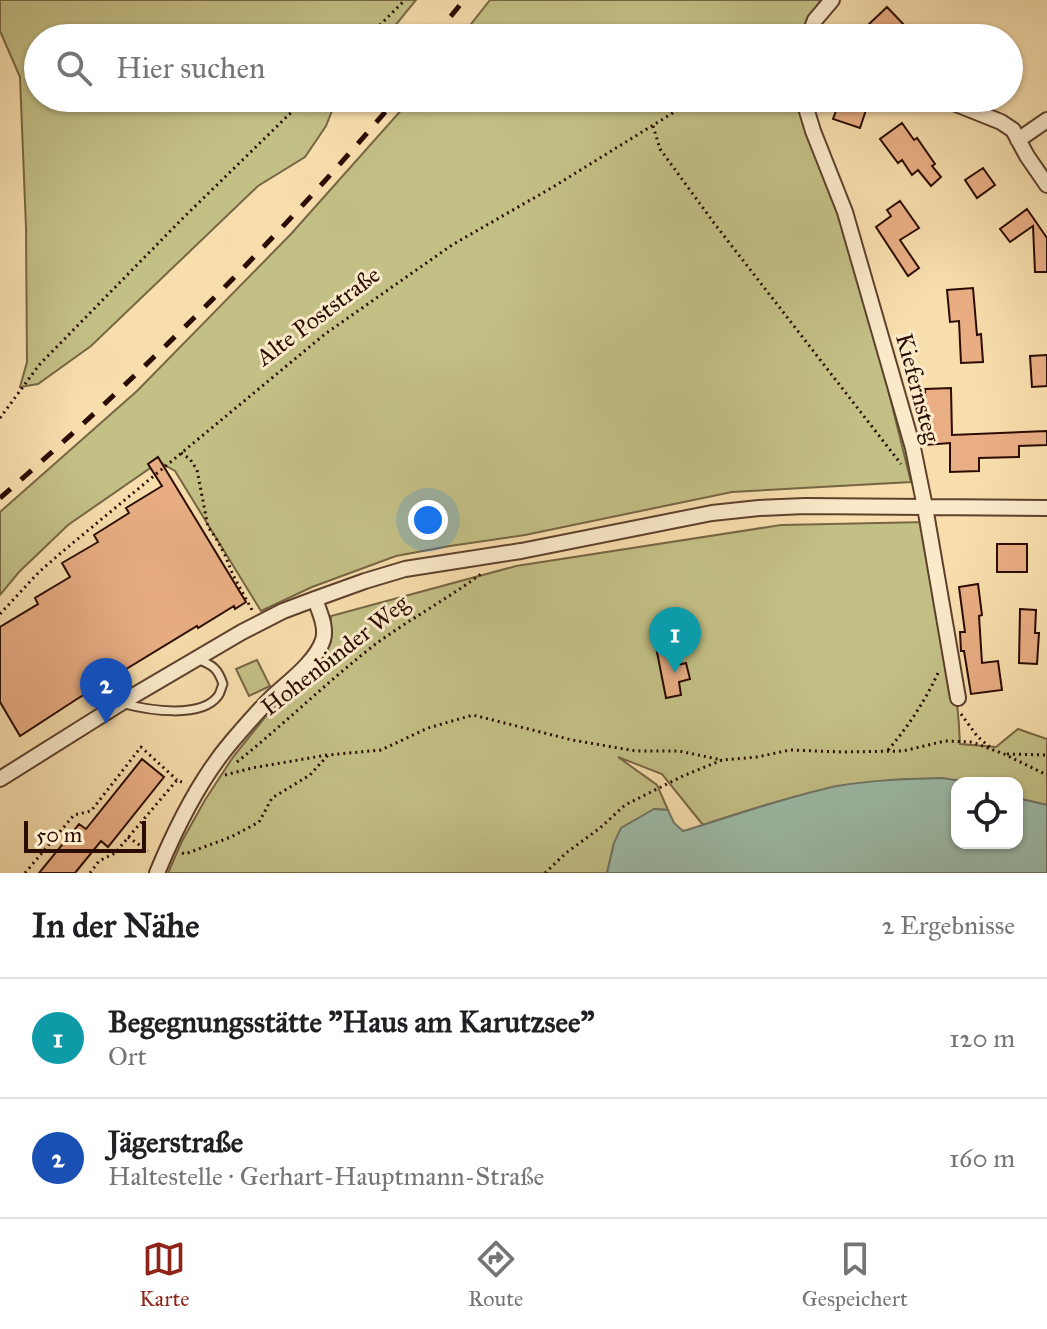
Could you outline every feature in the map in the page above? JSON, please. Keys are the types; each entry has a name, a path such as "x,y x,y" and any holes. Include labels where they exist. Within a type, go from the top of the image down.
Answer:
{"street":[{"path":"813,24 832,0"},
{"name":"Kiefernsteg","path":"807,112 845,212 913,448 958,698"},
{"path":"976,112 1013,130 1047,185"},
{"path":"1018,140 1047,120"},
{"path":"0,779 121,703 283,611 405,569 521,551 712,513 759,508 1047,508"},
{"name":"Hohenbinder Weg","path":"162,860 199,789 230,744 316,654 324,638 315,599"}],"lane":[{"path":"121,703 166,710 189,710 206,705 218,696 223,684 218,671 211,664 197,659"}],"path":[{"path":"381,24 405,0"},
{"path":"0,418 39,365 292,112"},
{"name":"Alte Poststraße","path":"0,614 62,552 325,334 452,245 675,112"},
{"path":"653,126 660,149 669,162 900,463"},
{"path":"181,453 190,459 197,470 208,527 258,624"},
{"name":"Hohenbinder Weg","path":"236,762 372,647 458,592 483,572 497,554"},
{"path":"888,750 930,691 949,649"},
{"path":"958,698 961,714 977,736 995,752"},
{"path":"227,769 217,777 328,755 381,750 428,728 473,715 572,740 636,751 679,751 722,760 790,750 903,751 945,741 972,742 1004,754 1047,755"},
{"path":"27,872 74,815 94,809 141,747 177,780 199,789"},
{"path":"1004,754 1047,775"},
{"path":"128,837 162,860 231,837 259,822 272,798 310,775 328,755"},
{"path":"545,873 625,805 722,760"},
{"path":"90,873 99,861 115,853 177,780"}],"shaded area":[{"path":"0,0 416,0 396,24 24,24 24,112 332,112 305,157 258,186 91,346 38,384 20,387 27,362 20,77 0,31"},
{"path":"490,0 820,0 811,24 471,24"},
{"path":"400,112 806,112 843,208 911,482 732,492 525,535 396,556 312,587 261,611 175,471 159,462 68,525 0,595 0,512 137,391 291,234"},
{"path":"927,522 952,660 960,744 996,747 1018,729 1047,739 1047,805 1023,799 1023,777 951,777 951,781 904,779 821,791 703,825 662,774 618,757 657,785 668,810 654,809 614,843 607,873 168,873 182,841 233,757 299,679 330,636 331,616 516,566 781,525"},
{"path":"257,660 270,686 249,696 236,669"},
{"path":"951,779 951,849 1023,849 1023,799 1047,805 1047,873 607,873 621,828 654,809 668,810 674,823 683,831 779,801 837,786 876,781"}],"building":[{"path":"887,7 903,24 869,24"},
{"path":"836,112 865,112 860,128 833,119"},
{"path":"902,123 914,140 917,138 941,177 931,186 918,170 912,175 902,160 898,163 880,139"},
{"path":"983,168 995,185 977,198 965,180"},
{"path":"900,201 919,228 900,240 919,268 908,276 876,227 891,216 887,210"},
{"path":"1027,209 1047,238 1047,272 1035,272 1033,226 1010,242 1000,229"},
{"path":"973,288 983,362 961,363 959,321 950,322 947,290"},
{"path":"1047,355 1047,386 1032,387 1030,356"},
{"path":"951,388 952,435 1047,431 1047,445 1019,446 1019,457 979,458 979,471 950,472 950,443 925,445 924,429 925,389"},
{"path":"158,457 246,602 197,626 20,736 0,702 0,627 38,604 35,598 70,577 62,563 98,542 94,535 129,513 126,508 162,486 148,464"},
{"path":"997,544 1027,544 1027,572 997,572"},
{"path":"978,584 982,615 979,616 982,663 998,661 1002,690 971,694 964,651 961,651 960,632 965,632 959,587"},
{"path":"1020,609 1036,610 1035,633 1039,633 1037,664 1019,663"},
{"path":"670,644 674,666 686,663 690,679 679,682 681,695 666,698 656,647"},
{"path":"142,759 164,777 108,847 101,841 75,873 39,873 79,824 86,829"}],"railway":[{"path":"444,24 464,0"},
{"path":"0,498 206,306 304,204 385,112"}],"place":[{"name":"Begegnungsstätte \"Haus am Karutzsee\"","path":"675,673"},
{"name":"Jägerstraße","path":"106,724"}]}
